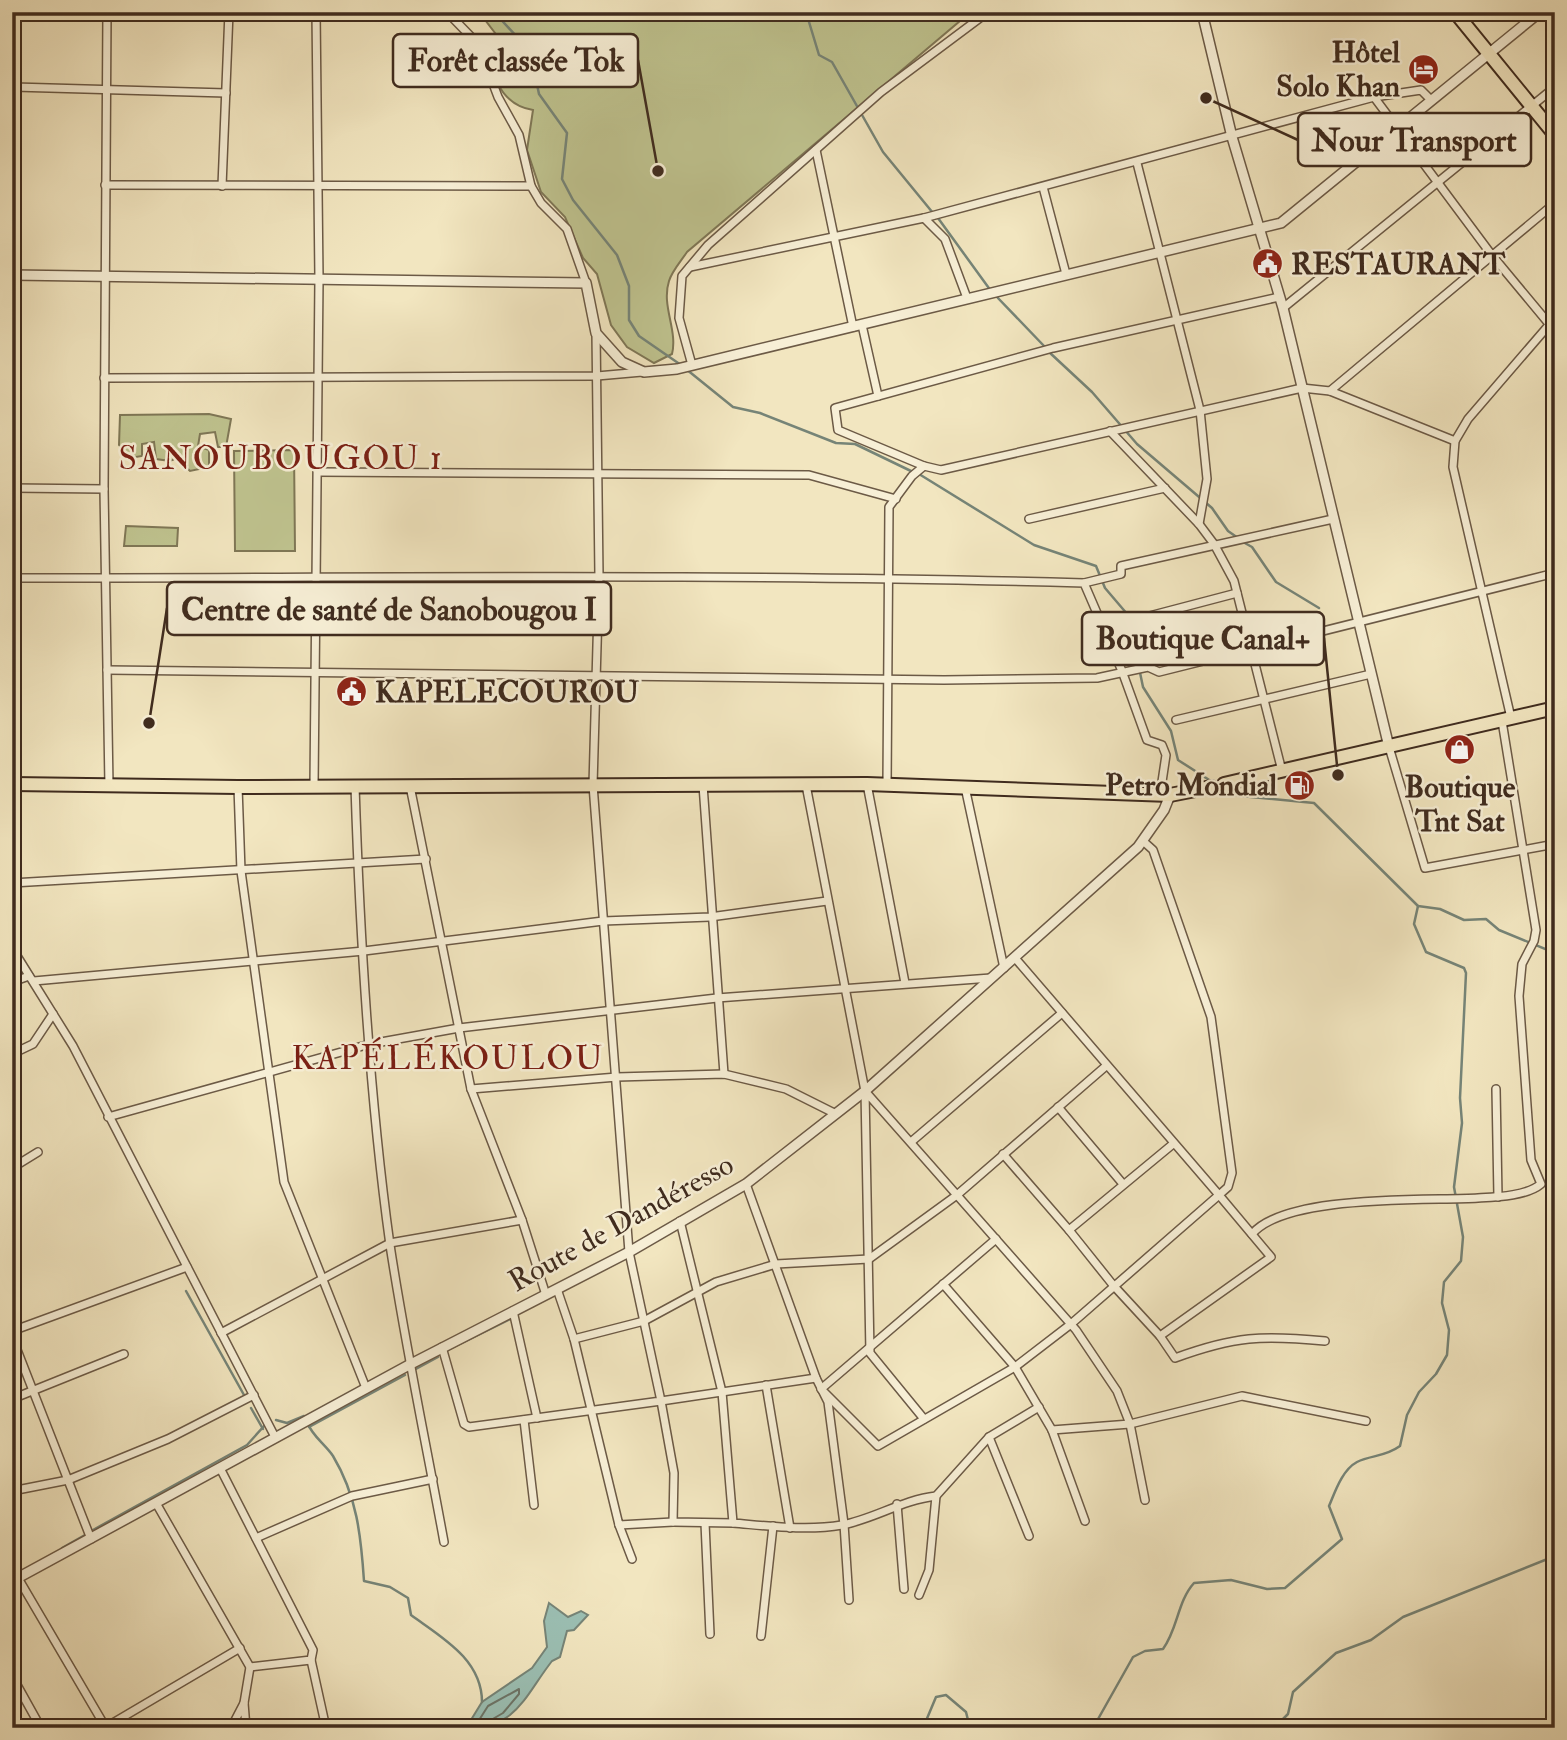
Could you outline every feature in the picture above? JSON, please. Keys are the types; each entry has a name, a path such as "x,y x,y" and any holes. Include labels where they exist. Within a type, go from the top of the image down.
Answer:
{"highway":[{"path":"1455,12 1555,135"},
{"path":"12,783 237,787 965,785 1165,795 1217,786 1555,708"}],"street":[{"path":"107,12 104,489 109,786"},
{"path":"222,186 229,12"},
{"path":"314,786 319,279 316,12"},
{"path":"447,12 478,44 498,97 519,135 531,187 541,202 567,229 586,283 596,332 599,576 593,785 629,1252 674,1474 673,1522"},
{"path":"690,365 679,318 682,276 708,245 881,92 988,12"},
{"path":"1202,12 1232,137 1283,308 1389,747 1425,868 1555,844"},
{"path":"104,378 597,376 677,369 1158,251 1261,229 1281,223 1540,12"},
{"path":"12,438 14,87 226,93"},
{"path":"1283,308 1555,87"},
{"path":"690,267 924,218 1137,163 1232,137 1242,131 1374,97 1421,90 1431,100"},
{"path":"1252,1234 1260,1225 1319,1204 1498,1196 1541,1184 1531,1160 1520,996 1522,964 1533,943 1536,930 1522,851 1506,719 1453,467 1455,441 1468,419 1553,324 1490,254 1395,129 1374,97"},
{"path":"816,150 858,326 878,396"},
{"path":"1137,163 1174,318 1200,410 1207,479 1199,524"},
{"path":"105,185 531,187"},
{"path":"1043,187 1066,274"},
{"path":"1331,391 1490,254 1555,203"},
{"path":"924,218 945,239 967,298"},
{"path":"13,275 104,274 586,283"},
{"path":"1279,296 1174,318 835,408 838,430 922,467 941,470 1302,388 1331,391 1455,441"},
{"path":"596,332 622,362 643,372"},
{"path":"1110,431 1166,488 1214,544 1237,593 1282,771"},
{"path":"887,785 889,507 922,467"},
{"path":"318,472 809,475 896,499"},
{"path":"12,488 104,489"},
{"path":"1029,519 1166,488"},
{"path":"12,578 889,577 1084,583 1121,574 1121,566 1333,519"},
{"path":"107,670 888,679 1097,678 1148,667 1159,672 1555,573"},
{"path":"1084,583 1122,671 1147,740 1162,745 1166,755 1165,795"},
{"path":"1138,619 1237,593"},
{"path":"1176,720 1371,674"},
{"path":"867,784 905,983"},
{"path":"410,785 471,1089 522,1220 546,1295"},
{"path":"703,785 710,917 724,1074"},
{"path":"806,785 843,989 865,1091 870,1353 924,1419"},
{"path":"965,785 1004,968"},
{"path":"355,786 370,1044 390,1243 409,1365 444,1542"},
{"path":"237,787 241,871 284,1182 366,1388"},
{"name":"Route de Dandéresso","path":"15,1579 442,1347 629,1252 746,1184 865,1091 1143,841 1164,810 1165,795"},
{"path":"821,1389 878,1446 1015,1367 1071,1324 1228,1187 1232,1173 1211,1017 1153,850 1143,841"},
{"path":"12,883 426,859"},
{"path":"12,982 364,951 603,921 710,917 827,901"},
{"path":"12,948 53,1014 275,1437"},
{"path":"1015,958 1271,1257 1160,1336"},
{"path":"108,1117 370,1044 460,1028 718,998 992,978"},
{"path":"911,1142 1062,1013"},
{"path":"12,1054 33,1044 53,1014"},
{"path":"574,1339 644,1321 716,1282 776,1264 869,1259 957,1195 1106,1066"},
{"path":"471,1089 617,1077 724,1074 786,1089 836,1114"},
{"path":"1496,1089 1498,1196"},
{"path":"865,1091 1071,1324 1117,1391 1130,1424 1145,1500"},
{"path":"1058,1107 1123,1184"},
{"path":"1069,1230 1173,1144"},
{"path":"12,1168 38,1152"},
{"path":"1003,1154 1113,1285 1160,1336 1175,1358 1217,1343 1269,1335 1325,1341"},
{"path":"746,1184 816,1378 828,1402 844,1524 849,1600"},
{"path":"221,1333 322,1282 390,1243 522,1220"},
{"path":"680,1221 722,1392 733,1524"},
{"path":"821,1389 996,1239"},
{"path":"91,1539 12,1334 187,1267"},
{"path":"943,1284 1015,1367 1039,1407 1052,1430 1085,1521"},
{"path":"557,1289 574,1339 619,1525 632,1559"},
{"path":"513,1311 537,1418"},
{"path":"442,1347 464,1424 478,1428 816,1378"},
{"path":"12,1399 124,1354"},
{"path":"766,1385 790,1528"},
{"path":"12,1491 68,1480 168,1439 254,1395"},
{"path":"1052,1430 1130,1424 1242,1396 1366,1421"},
{"path":"619,1525 673,1522 790,1528 844,1524 897,1504 936,1496 989,1437 1039,1407"},
{"path":"524,1420 534,1504"},
{"path":"989,1437 1029,1536"},
{"path":"220,1468 313,1650 311,1660 326,1728"},
{"path":"256,1538 352,1496 433,1479"},
{"path":"919,1595 929,1570 936,1496"},
{"path":"156,1503 250,1667 244,1703 246,1728"},
{"path":"897,1504 904,1589"},
{"path":"705,1523 710,1634"},
{"path":"761,1636 773,1526"},
{"path":"15,1579 106,1728 240,1648"},
{"path":"250,1667 311,1660"},
{"path":"12,1676 41,1728"},
{"path":"231,1728 244,1703"}],"green space":[{"path":"479,12 965,12 967,15 687,252 672,274 667,290 673,336 672,354 654,363 627,347 611,325 597,274 583,258 565,217 541,192 527,150 533,110 513,102 495,78 482,48 495,33"},
{"path":"209,414 231,419 226,447 218,447 215,432 200,434 198,446 209,450 209,467 190,471 177,458 170,461 156,459 154,442 142,444 142,456 130,458 119,445 120,415"},
{"path":"294,450 295,551 235,551 234,451"},
{"path":"126,526 178,528 177,546 124,546"}],"water":[{"path":"549,1603 568,1617 581,1611 588,1615 574,1630 567,1631 560,1657 552,1661 518,1708 497,1723 466,1728 482,1702 532,1668 547,1647 544,1621"}],"waterway":[{"path":"494,12 530,51 539,94 567,133 562,179 573,200 617,255 629,286 629,320 639,336 681,365"},
{"path":"806,12 819,55 832,62 883,152 933,213"},
{"path":"938,218 991,291"},
{"path":"996,296 1045,347"},
{"path":"1049,352 1092,392 1137,444 1212,508 1228,531 1238,538"},
{"path":"686,369 733,407 760,413 836,443 855,444 913,472"},
{"path":"919,474 1034,545 1096,566 1105,588 1128,615 1143,687 1171,731 1178,760 1214,783"},
{"path":"1243,542 1252,547 1276,582 1319,608"},
{"path":"1222,789 1230,795 1314,803 1418,906 1440,909 1464,920 1486,919 1499,930 1555,953"},
{"path":"1093,1728 1133,1657 1145,1651 1163,1649 1188,1590 1194,1583 1231,1580 1267,1589 1285,1588 1342,1539 1329,1506 1340,1482 1347,1470 1357,1462 1400,1446 1407,1415 1419,1392 1436,1374 1447,1355 1449,1330 1442,1303 1444,1282 1461,1261 1463,1237 1454,1187 1462,1123 1460,1098 1466,973 1464,968 1426,952 1414,924 1418,906"},
{"path":"186,1291 244,1395"},
{"path":"446,1351 512,1318"},
{"path":"414,1370 438,1357"},
{"path":"309,1427 405,1375"},
{"path":"251,1408 263,1429"},
{"path":"276,1420 287,1423 304,1416"},
{"path":"307,1422 312,1432 333,1456 348,1486 359,1532 364,1581 390,1587 408,1598 411,1615 447,1641 467,1661 475,1673 482,1702"},
{"path":"93,1530 247,1445 265,1425"},
{"path":"62,1548 85,1535"},
{"path":"1274,1728 1288,1714 1293,1692 1336,1653 1371,1640 1403,1617 1555,1556"},
{"path":"923,1728 936,1697 946,1695 966,1712 970,1728"}],"place":[{"name":"Hôtel Solo Khan","path":"1423,69"},
{"name":"Nour Transport","path":"1206,98"},
{"name":"Forêt classée Tok","path":"658,171"},
{"name":"RESTAURANT","path":"1268,264"},
{"name":"KAPELECOUROU","path":"352,692"},
{"name":"Centre de santé de Sanobougou I","path":"149,723"},
{"name":"Boutique Tnt Sat","path":"1460,749"},
{"name":"Boutique Canal+","path":"1338,775"},
{"name":"Petro Mondial","path":"1300,785"}],"district":[{"name":"SANOUBOUGOU 1","path":"281,458"},
{"name":"KAPÉLÉKOULOU","path":"448,1058"}]}
